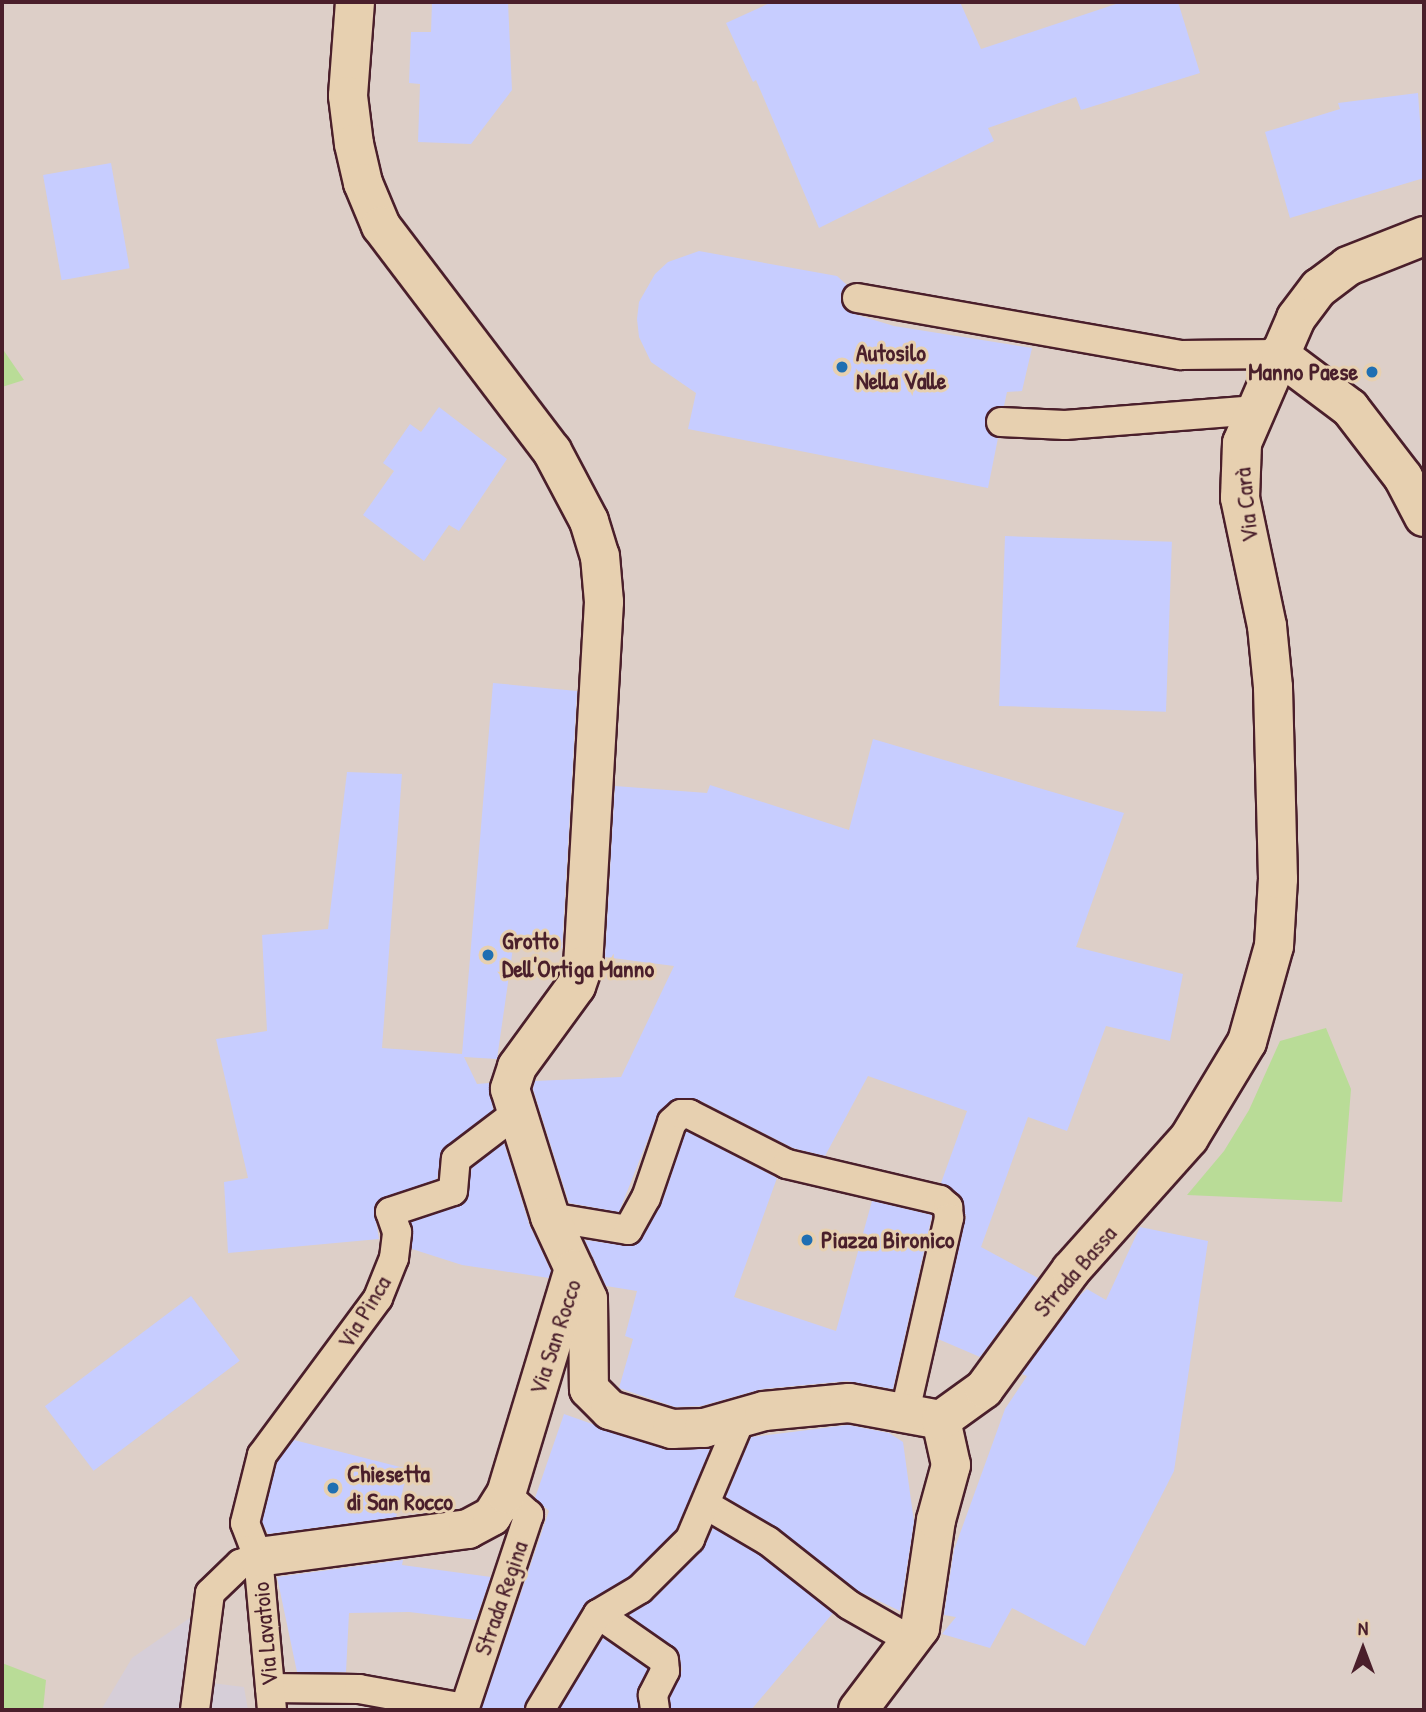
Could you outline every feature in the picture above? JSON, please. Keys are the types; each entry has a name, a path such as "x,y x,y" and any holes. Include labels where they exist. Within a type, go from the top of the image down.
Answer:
{"street":[{"path":"355,2 348,96 354,144 367,194 382,226 552,451 589,521 600,556 604,602 583,966 576,986 517,1067 510,1089 515,1114 551,1217 574,1269"},
{"name":"Via Carà","path":"1276,815 1268,638 1239,471 1242,443 1278,354 1296,318 1319,288 1348,266 1424,236"},
{"path":"1278,354 1350,408 1403,477 1424,517"},
{"name":"Strada Bassa","path":"941,1420 984,1390 1071,1269 1189,1138 1230,1074 1258,1012 1275,946 1276,815"},
{"name":"Via San Rocco","path":"574,1269 588,1299 587,1382 598,1402 672,1429 704,1428 742,1416 839,1404 905,1411 941,1420"},
{"name":"Via San Rocco","path":"258,1557 468,1529 492,1516 506,1494 574,1269"},
{"path":"858,1710 912,1642 924,1613 933,1536 951,1465 941,1420"}],"lane":[{"path":"858,298 930,308 1181,355 1278,354"},
{"path":"1001,422 1065,425 1256,410"},
{"name":"Via Pinca","path":"258,1557 246,1523 262,1455 378,1298 394,1258 397,1232 390,1212 453,1191 456,1159 515,1114"},
{"path":"551,1217 628,1230 646,1198 672,1122 681,1114 689,1114 787,1164 940,1200 948,1207 949,1218 905,1411"},
{"path":"540,1710 598,1614 640,1589 690,1539 708,1506 742,1416"},
{"name":"Strada Regina","path":"464,1709 529,1515 506,1494"},
{"path":"708,1506 768,1541 849,1605 912,1642"},
{"path":"195,1710 210,1593 240,1564 258,1557"},
{"name":"Via Lavatoio","path":"258,1557 271,1699"},
{"path":"598,1614 664,1660 665,1671 653,1695 655,1710"},
{"path":"271,1699 359,1689 464,1709"}],"shaded area":[{"path":"194,1615 187,1680 244,1687 248,1710 101,1710 132,1658"}],"green space":[{"path":"2,348 24,380 2,387"},
{"path":"1326,1028 1351,1089 1342,1202 1187,1195 1224,1151 1249,1110 1280,1041"},
{"path":"2,1663 46,1680 43,1710 2,1710"}],"building":[{"path":"432,2 508,2 512,90 471,144 418,142 420,84 409,83 411,32 431,32"},
{"path":"772,2 960,2 981,49 1122,2 1178,2 1200,73 1081,110 1076,97 988,128 994,141 819,228 756,80 753,82 726,23"},
{"path":"1418,93 1424,178 1290,218 1265,132 1340,109 1338,103"},
{"path":"111,163 130,268 62,280 43,175"},
{"name":"Autosilo Nella Valle","path":"699,251 837,276 847,285 841,294 842,304 854,314 894,326 1032,348 1022,391 1007,392 1004,406 993,408 985,421 987,430 998,438 988,488 688,429 696,393 651,362 639,337 637,319 639,302 655,274 668,262"},
{"path":"439,407 507,459 459,531 449,525 424,561 363,515 394,471 383,463 410,424 421,432"},
{"path":"1005,536 1172,542 1166,712 999,706"},
{"path":"493,683 577,691 562,948 514,941 497,1059 464,1057 477,1084 489,1083 493,1110 442,1150 437,1179 377,1202 374,1210 379,1239 228,1253 224,1182 248,1178 216,1039 267,1031 262,935 328,929 347,772 402,774 382,1048 462,1054"},
{"path":"873,739 1124,813 1076,947 1183,974 1170,1041 1106,1026 1067,1131 1028,1117 981,1247 1038,1278 980,1357 938,1339 966,1217 960,1195 941,1183 967,1111 868,1076 825,1156 793,1148 697,1099 680,1098 657,1116 619,1212 569,1203 533,1089 535,1081 621,1077 674,966 605,957 615,786 707,793 710,785 849,830"},
{"path":"686,1131 777,1178 734,1297 836,1331 872,1201 932,1215 893,1389 847,1381 762,1389 701,1406 675,1407 619,1388 633,1339 625,1336 637,1291 606,1286 585,1240 626,1246 642,1239 662,1203"},
{"path":"504,1143 529,1224 551,1271 549,1278 462,1265 412,1249 411,1222 465,1202 472,1168"},
{"path":"1140,1227 1208,1241 1174,1471 1085,1646 1012,1608 990,1648 942,1634 956,1617 944,1615 954,1550 1005,1409 1027,1376 1022,1374 1077,1298 1087,1289 1106,1300"},
{"path":"191,1296 240,1361 94,1471 45,1406"},
{"path":"564,1414 666,1450 710,1449 676,1530 630,1576 585,1604 523,1710 481,1710 549,1511 535,1498"},
{"path":"848,1425 889,1433 903,1442 914,1522 900,1611 858,1591 778,1528 726,1497 751,1437"},
{"name":"Chiesetta di San Rocco","path":"294,1440 408,1469 396,1517 268,1534 262,1522 277,1462"},
{"path":"713,1528 759,1555 833,1613 751,1710 671,1710 670,1698 682,1670 679,1652 629,1615 652,1601 702,1551"},
{"path":"403,1560 402,1565 491,1577 476,1620 409,1612 349,1613 346,1672 297,1672 277,1577"},
{"path":"603,1638 648,1669 638,1688 638,1710 559,1710"}],"place":[{"name":"Autosilo Nella Valle","path":"842,367"},
{"name":"Manno Paese","path":"1372,372"},
{"name":"Grotto Dell'Ortiga Manno","path":"488,955"},
{"name":"Piazza Bironico","path":"807,1240"},
{"name":"Chiesetta di San Rocco","path":"333,1488"}]}
